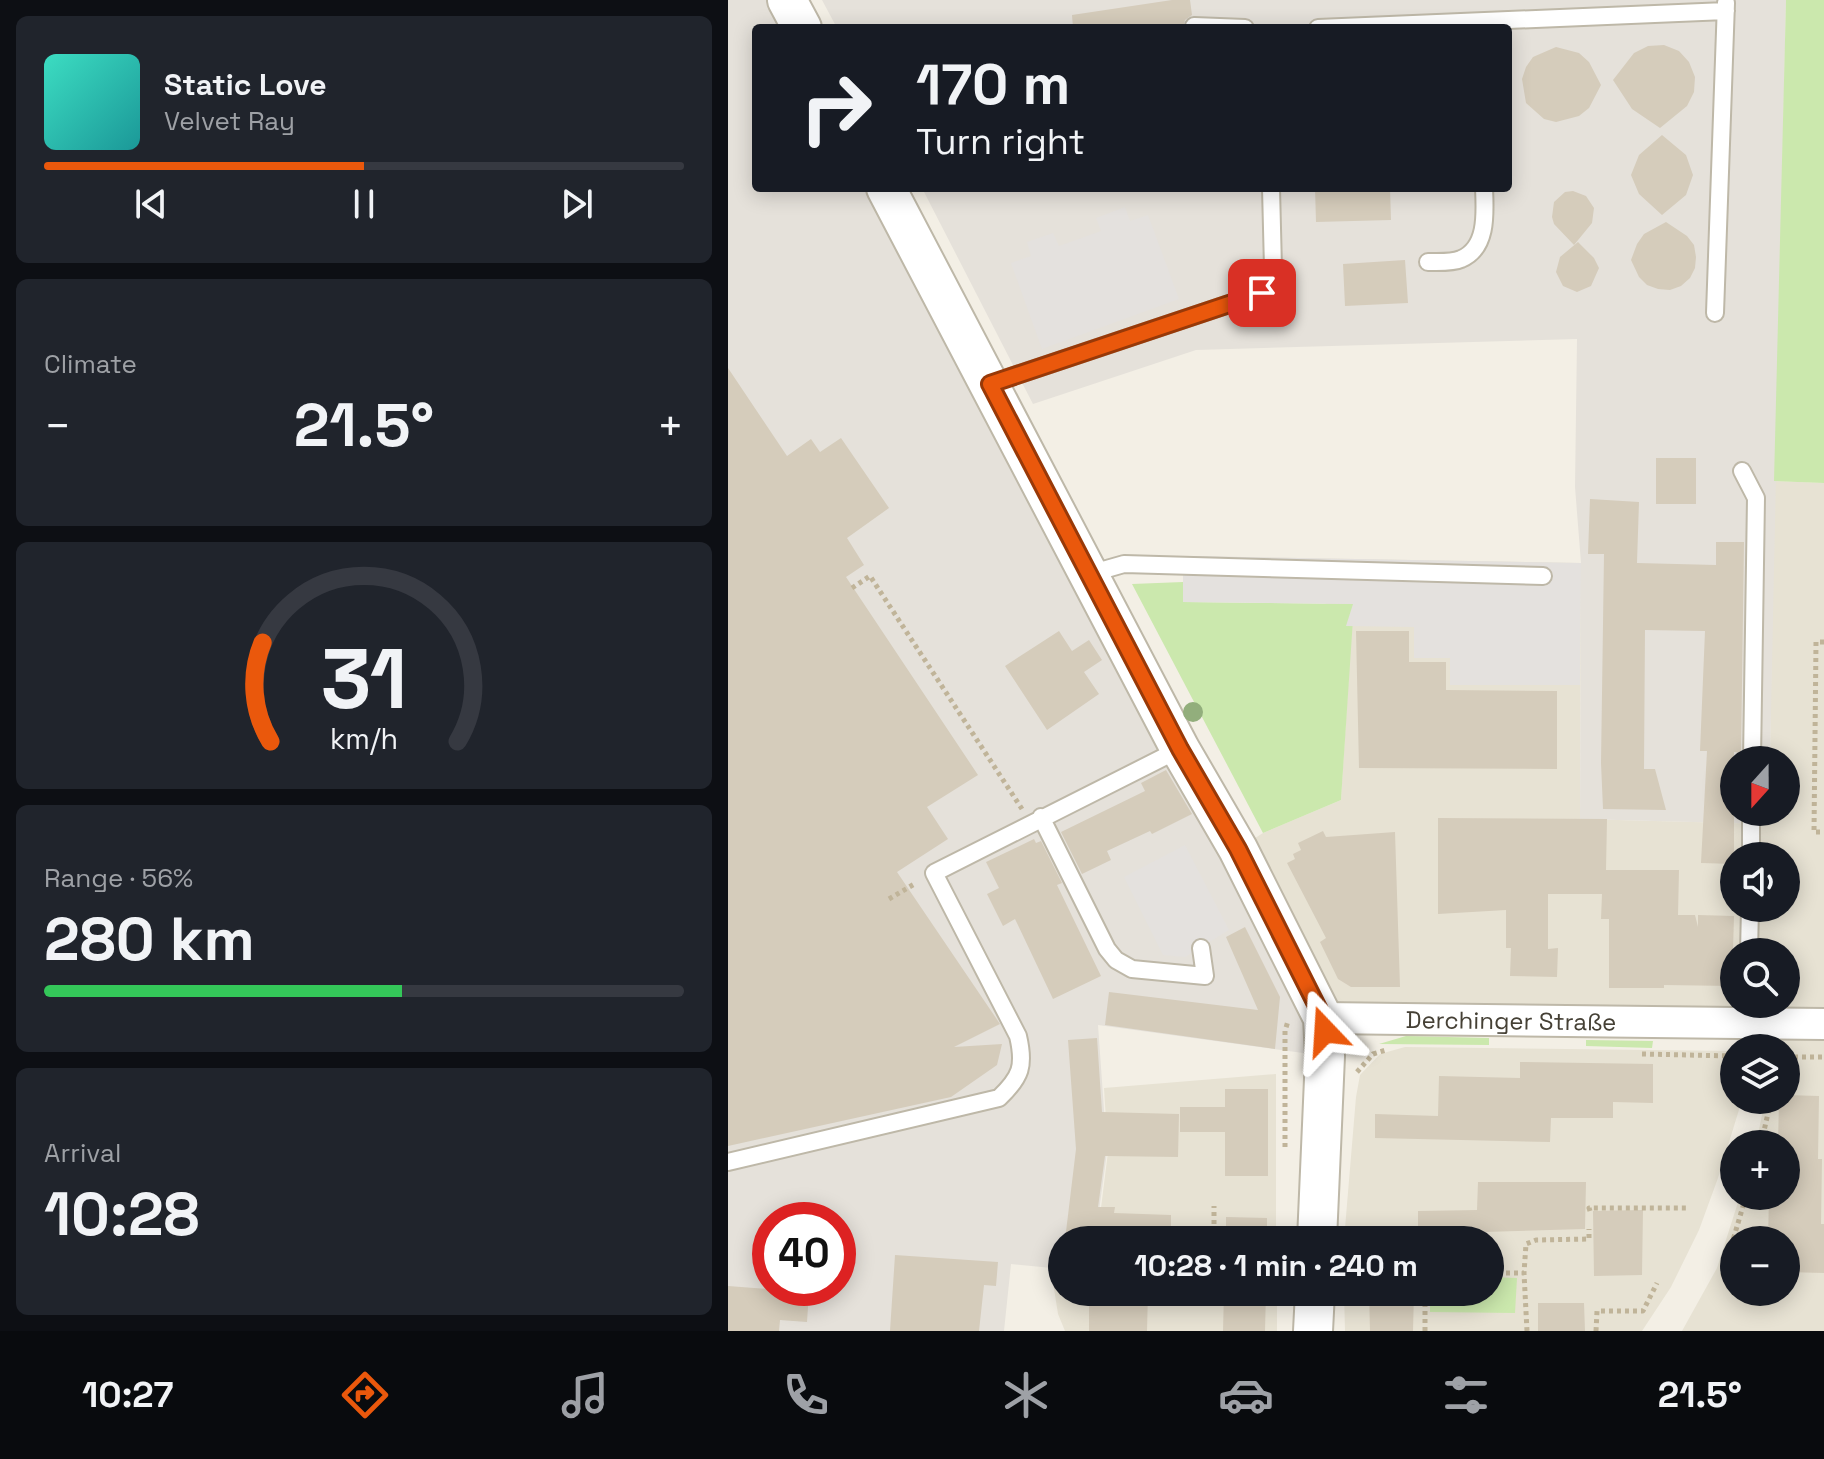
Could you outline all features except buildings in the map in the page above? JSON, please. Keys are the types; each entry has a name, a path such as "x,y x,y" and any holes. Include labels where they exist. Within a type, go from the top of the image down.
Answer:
{"street":[{"path":"787,0 800,24"},
{"path":"888,192 1180,749 1238,849 1323,1018 1325,1056 1318,1226"},
{"name":"Derchinger Straße","path":"1323,1018 1720,1014"},
{"name":"Derchinger Straße","path":"1778,1018 1824,1024"},
{"path":"1313,1331 1314,1306"}],"lane":[{"path":"1489,24 1726,6 1715,313"},
{"path":"990,384 1262,293 1271,285 1273,268 1271,192"},
{"path":"1428,262 1460,261 1472,252 1484,227 1484,192"},
{"path":"1742,471 1756,498 1752,746"},
{"path":"1089,574 1124,564 1543,576"},
{"path":"728,1162 999,1098 1016,1082 1023,1059 1018,1036 934,873 1180,749"},
{"path":"1036,820 1116,960 1132,969 1205,976 1201,948"}],"path":[{"path":"852,588 870,576 1036,820"},
{"path":"1824,642 1816,642 1814,832 1824,832"},
{"path":"889,899 934,873"},
{"path":"1800,1057 1824,1057"},
{"path":"1214,1206 1214,1226"},
{"path":"1590,1211 1589,1208 1687,1208"},
{"path":"1527,1331 1526,1244 1536,1240 1589,1239 1589,1229"},
{"path":"1504,1273 1524,1273"},
{"path":"1596,1331 1597,1311 1643,1311 1657,1283"},
{"path":"1425,1306 1425,1331"}],"shaded area":[{"path":"728,0 769,0 781,24 752,24 752,192 869,192 1163,757 1180,749 1325,1056 1098,1025 1107,1152 1097,1226 1048,1226 1048,1268 1011,1264 1004,1331 728,1331"},
{"path":"822,0 1786,0 1770,746 1720,746 1720,823 1580,819 1581,563 1575,487 1577,339 1196,350 1033,404 924,192 1512,192 1512,24 835,24"},
{"path":"1125,207 1130,221 1148,215 1179,299 1042,349 1011,263 1031,256 1027,242 1053,233 1059,246 1101,231 1096,218"},
{"path":"1774,481 1824,483 1824,1331 1682,1331 1720,1259 1720,1306 1800,1306 1800,1226 1730,1226 1736,1210 1800,1210 1800,1130 1759,1130 1762,1114 1800,1114 1800,1034 1776,1034 1777,1018 1800,1018 1800,938 1720,938 1720,1010 1335,1005 1238,849 1263,833 1341,800 1353,605 1327,604 1183,556 1581,563 1580,819 1720,823 1720,826 1800,826 1800,746 1770,746"},
{"path":"1183,556 1581,563 1580,685 1450,685 1450,658 1414,658 1414,627 1346,626 1353,604 1183,602"},
{"path":"1185,845 1229,930 1185,957 1163,955 1124,877"},
{"path":"1405,1047 1720,1051 1720,1114 1738,1114 1733,1130 1720,1130 1720,1172 1699,1230 1671,1287 1642,1331 1345,1331 1344,1306 1504,1306 1504,1226 1345,1226 1360,1075 1380,1054"},
{"path":"1276,1074 1276,1226 1099,1226 1108,1152 1104,1088"},
{"path":"1057,1306 1277,1306 1277,1331 1065,1331"}],"green space":[{"path":"1786,0 1824,0 1824,483 1774,481"},
{"path":"1183,582 1183,602 1354,604 1341,800 1263,833 1132,584"},
{"path":"1406,1036 1489,1038 1489,1045 1379,1044"},
{"path":"1586,1040 1653,1041 1652,1048 1586,1046"},
{"path":"1504,1278 1517,1278 1515,1313 1430,1312 1430,1306 1504,1306"}],"route":[{"path":"1262,293 990,384 1180,749 1238,849 1323,1018 1325,1031"}]}
